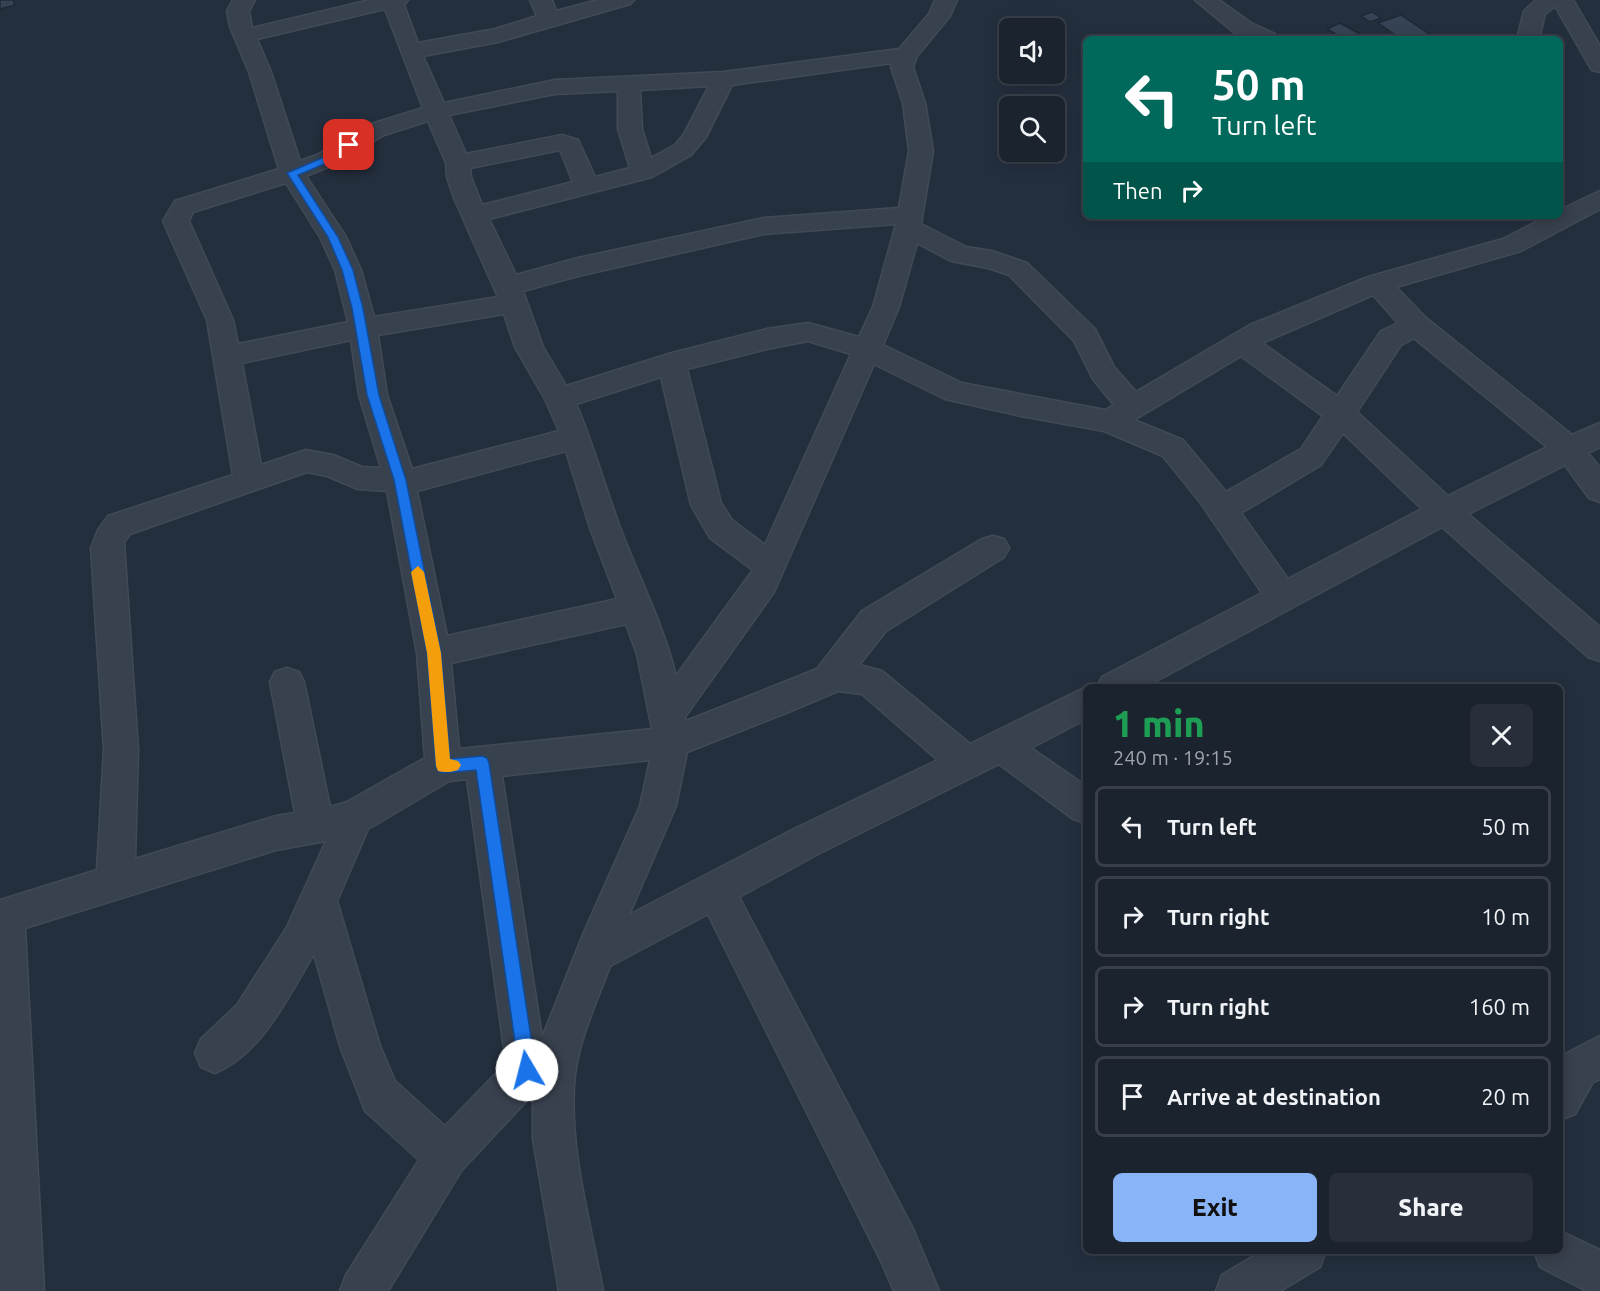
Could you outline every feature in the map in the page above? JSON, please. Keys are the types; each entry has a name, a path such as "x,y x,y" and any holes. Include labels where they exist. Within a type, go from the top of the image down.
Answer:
{"street":[{"path":"244,0 238,11 244,36 260,72 292,173 333,237 348,270 363,328 373,395 400,480 434,653 443,766"},
{"path":"244,36 393,0 410,51 458,164 459,177 474,215 511,295 529,346 559,399 576,437 605,528 654,654 670,728 658,806 596,953 544,1060 446,1156 362,1291"},
{"path":"410,51 479,39 528,27 545,9 623,0"},
{"path":"670,728 763,583 886,307 908,222 921,151 914,103 902,67 906,55 939,16 946,0"},
{"path":"1206,0 1243,28 1260,36"},
{"path":"1529,36 1535,11 1549,0"},
{"path":"1562,0 1600,65"},
{"path":"249,481 220,320 176,221 184,207 292,173 326,160 376,130 436,111 555,87 724,79 906,55"},
{"path":"474,215 643,172 683,150 693,137 724,79"},
{"path":"629,85 630,129 643,172"},
{"path":"458,164 562,142 570,145 586,186"},
{"path":"1563,216 1600,199"},
{"path":"1120,414 1260,332 1377,283 1512,245 1557,219"},
{"path":"226,356 511,295 578,267 764,226 908,222 960,255 992,260 1018,269 1085,336 1120,414"},
{"path":"1377,283 1416,325 1570,450 1600,490"},
{"path":"1222,509 1311,457 1391,338 1416,325"},
{"path":"559,399 672,363 767,339 808,333 867,349 955,392 1021,406 1120,414 1173,448 1222,509 1283,598"},
{"path":"1242,343 1340,413 1445,512 1600,647"},
{"path":"672,363 706,505 721,529 771,566"},
{"path":"1120,684 1445,512 1600,434"},
{"path":"115,883 121,750 107,548 109,539 119,525 306,461 333,466 358,478 411,481 576,437"},
{"path":"829,679 874,621 993,549"},
{"path":"434,653 636,608"},
{"path":"22,1291 5,916 276,832 355,817 443,766 482,763 670,728 774,703 836,676 870,681 967,763"},
{"path":"287,682 316,826"},
{"path":"596,953 805,842 1083,704"},
{"path":"1001,746 1083,805"},
{"path":"482,763 544,1060 553,1084 554,1139 581,1291"},
{"path":"214,1053 251,1019 301,940 355,817"},
{"path":"715,889 897,1245 917,1291"},
{"path":"318,900 360,1046 380,1096 446,1156"},
{"path":"1563,1094 1579,1068 1599,1057"},
{"path":"1238,1291 1299,1254"},
{"path":"1562,1254 1600,1274"}],"building":[{"path":"0,0 13,0 15,5 0,9"},
{"path":"1372,12 1381,18 1370,22 1361,16"},
{"path":"1401,15 1432,36 1397,36 1378,23"},
{"path":"1340,23 1364,36 1339,36 1327,29"}],"slow traffic":[{"path":"418,572 434,653 443,766 453,765"}],"route":[{"path":"349,145 326,160 292,173 333,237 348,270 358,308 373,395 400,480 434,653 443,766 482,763 514,968 527,1070"}]}
